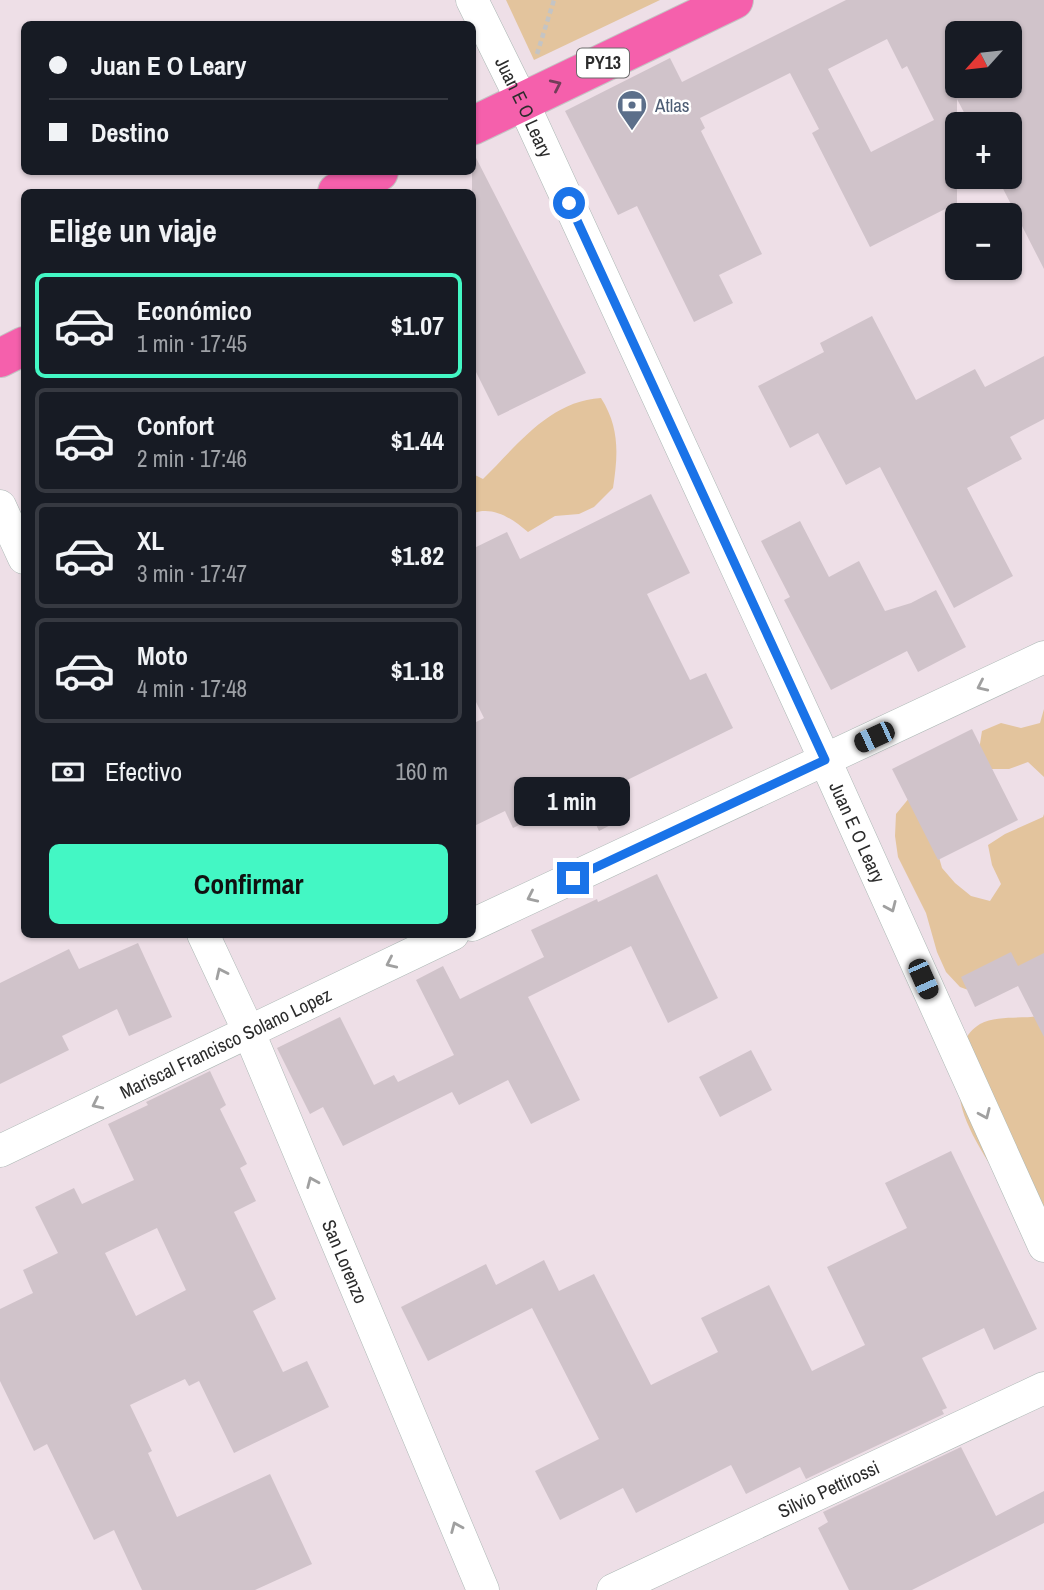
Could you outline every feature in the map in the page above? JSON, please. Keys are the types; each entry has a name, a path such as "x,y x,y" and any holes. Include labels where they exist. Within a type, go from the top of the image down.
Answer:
{"highway":[{"name":"PY13","path":"476,124 734,0"},
{"path":"343,189 373,175"},
{"path":"0,358 21,348"}],"street":[{"name":"Juan E O Leary","path":"471,0 522,101 825,760 1044,1246"},
{"path":"0,506 21,552"},
{"path":"476,923 1044,657"},
{"name":"San Lorenzo","path":"205,938 248,1030 483,1590"},
{"name":"Mariscal Francisco Solano Lopez","path":"0,1151 444,938"},
{"name":"Silvio Pettirossi","path":"613,1590 1044,1388"}],"shaded area":[{"path":"506,0 660,0 534,60"},
{"path":"601,398 612,420 616,442 613,488 594,507 579,514 555,516 528,532 509,518 495,512 476,512 476,476 483,479 535,427 565,407"},
{"path":"1044,709 1044,777 1028,762 1009,769 987,769 979,750 982,731 1001,723 1021,728 1040,723"},
{"path":"910,797 931,829 942,868 971,896 990,901 1001,884 992,865 988,845 1043,817 1044,814 1044,976 999,993 979,994 960,987 946,972 937,952 926,913 898,857 896,814"},
{"path":"1044,1015 1044,1235 1007,1189 971,1131 960,1098 960,1065 967,1037 980,1024 995,1019"}],"building":[{"path":"846,0 1044,0 1044,269 1022,226 1022,203 1010,203 1003,189 1022,189 1022,112 964,112 957,99 957,112 945,112 945,189 957,189 957,203 945,203 945,209 870,247 812,133 819,129 790,73 700,118 705,128 701,131 762,254 719,275 733,303 694,322 637,206 618,215 565,111 670,58 682,82","holes":["887,39 902,69 907,66 934,120 871,152 828,69"]},
{"path":"476,158 586,373 498,416 476,372 476,189 472,189 472,175 476,175"},
{"path":"872,316 916,400 975,369 985,387 1044,356 1044,419 1010,437 1022,459 967,488 1013,576 954,608 880,467 846,485 818,433 790,448 758,386 824,352 820,343"},
{"path":"651,494 690,573 647,594 690,680 706,673 733,728 613,787 628,816 599,831 582,795 513,828 505,811 476,825 476,722 484,718 476,702 476,547 507,532 520,559"},
{"path":"800,521 829,577 859,561 885,611 911,603 936,590 966,647 918,672 907,651 831,690 784,600 790,597 761,541"},
{"path":"972,729 1018,820 938,860 892,769"},
{"path":"657,874 718,998 668,1023 631,946 528,997 580,1100 531,1124 508,1080 459,1105 452,1092 343,1146 323,1107 310,1114 277,1048 340,1017 374,1085 394,1075 398,1082 454,1055 416,980 443,966 460,999 544,957 531,930"},
{"path":"138,943 172,1017 129,1036 117,1009 62,1036 69,1050 0,1084 0,983 69,949 79,969"},
{"path":"1011,952 1018,966 1044,953 1044,1037 1018,986 975,1007 961,977"},
{"path":"751,1050 772,1090 720,1117 699,1077"},
{"path":"210,1071 226,1105 220,1109 247,1164 240,1168 256,1201 234,1212 276,1299 253,1311 283,1372 307,1361 329,1407 234,1453 199,1381 189,1386 185,1379 130,1405 152,1451 148,1453 177,1517 270,1474 312,1564 255,1590 142,1590 114,1530 94,1540 47,1444 34,1451 0,1381 0,1309 33,1293 23,1270 58,1253 35,1207 74,1188 82,1204 134,1180 108,1124 148,1105 146,1102","holes":["157,1228 186,1290 136,1316 105,1253"]},
{"path":"951,1151 1037,1329 994,1350 984,1328 922,1358 947,1408 942,1410 944,1414 806,1479 800,1467 746,1494 731,1465 636,1513 623,1488 560,1520 535,1471 599,1439 532,1308 428,1361 401,1307 486,1264 496,1285 544,1260 559,1291 594,1274 651,1385 718,1352 701,1318 769,1285 812,1371 865,1345 827,1267 907,1228 885,1183"},
{"path":"961,1447 996,1516 1044,1491 1044,1523 912,1590 849,1590 818,1528 828,1522 823,1512"}],"place":[{"name":"Atlas","path":"632,132"}],"route":[{"path":"569,203 825,760 573,878"}]}
